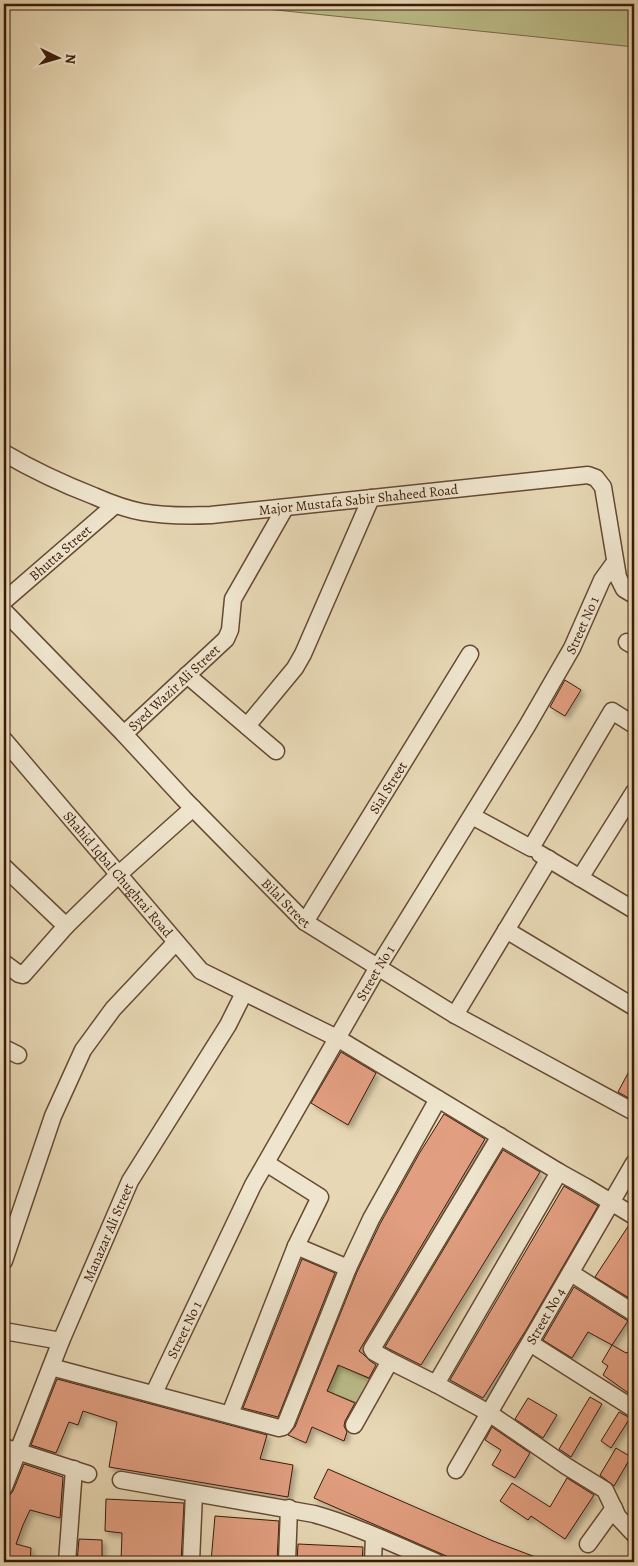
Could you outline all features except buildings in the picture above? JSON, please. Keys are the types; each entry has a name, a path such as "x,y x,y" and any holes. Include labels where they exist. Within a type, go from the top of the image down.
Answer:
{"street":[{"name":"Major Mustafa Sabir Shaheed Road","path":"4,453 34,471 115,505 142,512 179,516 285,508 588,475 596,478 604,487 614,562 620,584 634,595"},
{"path":"247,726 295,668 303,654 371,498"},
{"name":"Bhutta Street","path":"4,601 115,505"},
{"name":"Syed Wazir Ali Street","path":"124,734 226,639 230,630 233,599 285,508"},
{"name":"Street No 1","path":"154,1394 253,1186 378,967 472,816 572,648 602,580 614,562"},
{"name":"Bilal Street","path":"4,611 305,922 455,1015 634,1112"},
{"name":"Sial Street","path":"305,922 470,654"},
{"path":"188,675 276,751"},
{"path":"531,848 612,712 634,725"},
{"name":"Shahid Iqbal Chughtai Road","path":"4,740 201,971 337,1038 634,1216"},
{"path":"580,878 634,792"},
{"path":"4,963 23,975 66,926 118,874 193,808"},
{"path":"472,816 531,848 634,910"},
{"path":"455,1015 548,859"},
{"path":"4,867 66,926"},
{"path":"506,930 634,1007"},
{"path":"4,1261 53,1116 83,1050 114,1009 176,942"},
{"name":"Manazar Ali Street","path":"4,1487 11,1449 51,1367 130,1181 228,1024 244,993"},
{"path":"51,1367 280,1428 283,1427 286,1424 348,1268 371,1219 438,1099"},
{"path":"500,1136 372,1349 390,1361 489,1414 605,1490 618,1517 634,1534"},
{"path":"230,1414 296,1246 320,1197 266,1163"},
{"name":"Street No 4","path":"456,1470 634,1163"},
{"path":"436,1384 559,1172"},
{"path":"296,1246 348,1268"},
{"path":"570,1273 634,1313"},
{"path":"4,1331 61,1341"},
{"path":"530,1343 634,1410"},
{"path":"354,1425 390,1361"},
{"path":"11,1449 81,1471 67,1562"},
{"path":"121,1480 289,1508 331,1519 436,1562"},
{"path":"191,1562 194,1493"},
{"path":"287,1562 289,1508"},
{"path":"588,1544 614,1508"},
{"path":"373,1562 374,1536"}],"green space":[{"path":"218,4 634,4 634,47"},
{"path":"339,1365 370,1379 359,1404 327,1391"}]}
